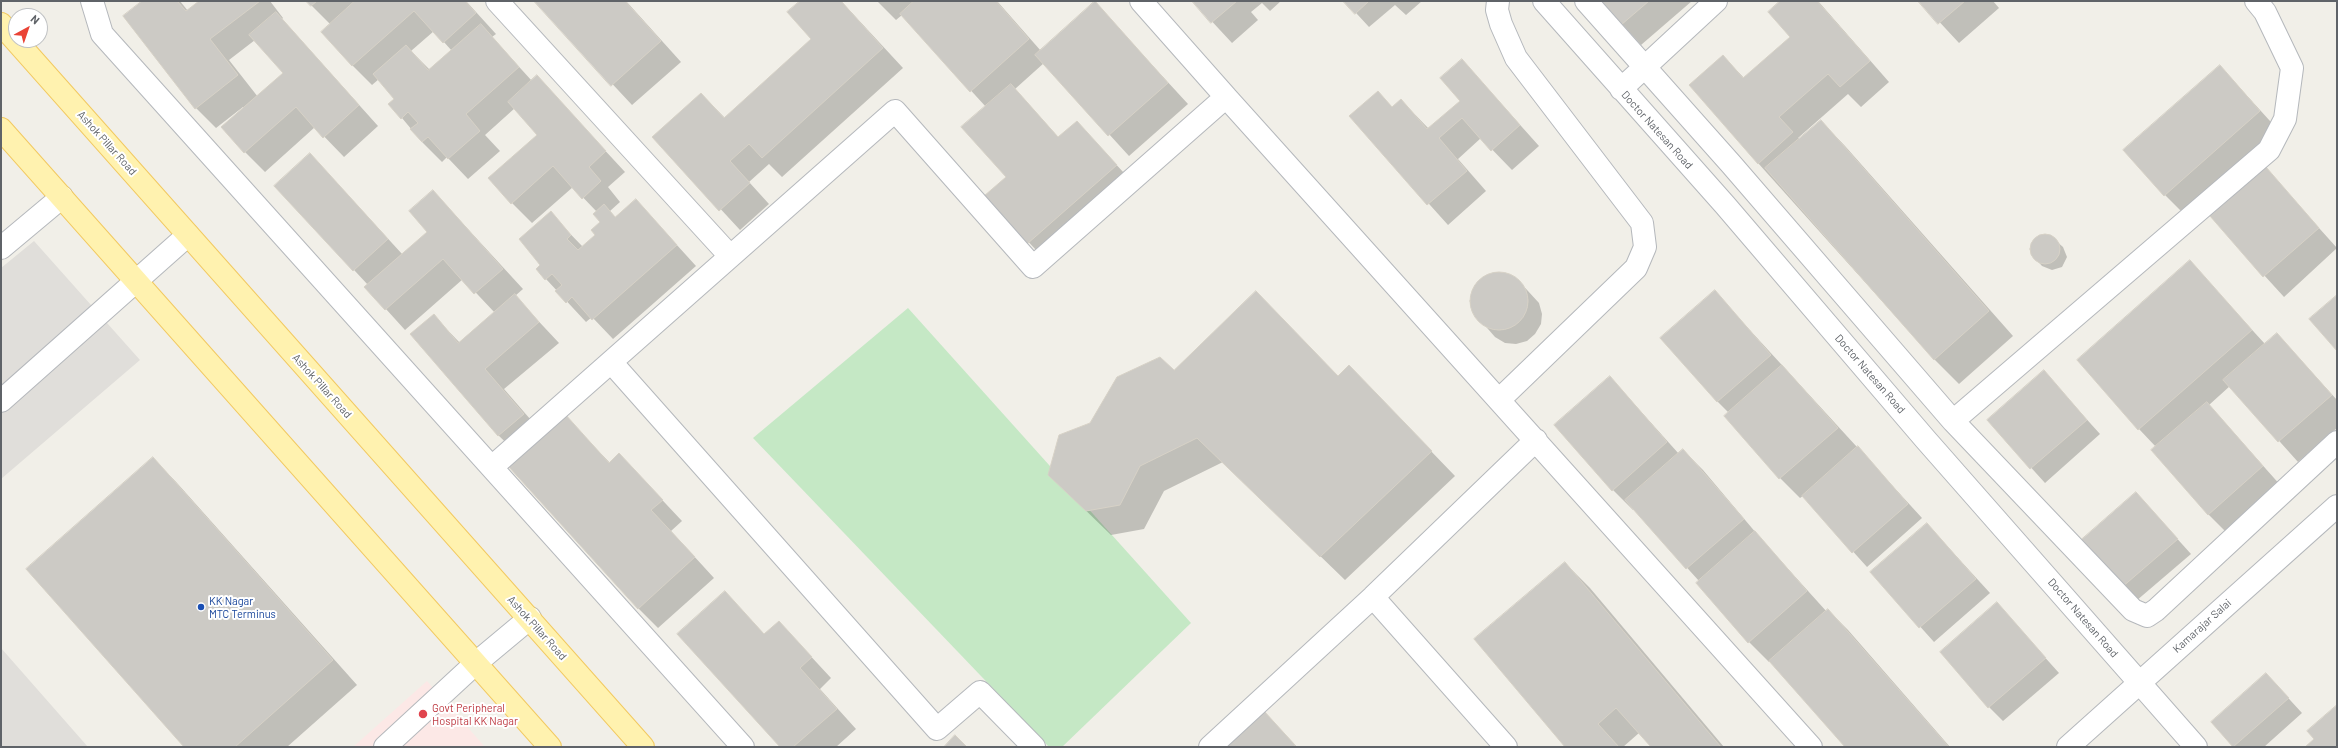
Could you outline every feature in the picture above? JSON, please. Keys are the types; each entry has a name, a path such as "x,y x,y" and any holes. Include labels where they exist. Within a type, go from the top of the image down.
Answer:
{"main road":[{"name":"Ashok Pillar Road","path":"1,24 643,747"},
{"path":"1,129 550,747"}],"street":[{"path":"92,1 102,34 742,747"},
{"path":"497,1 730,256"},
{"path":"1141,1 1811,747"},
{"path":"1498,1 1497,10 1501,24 1516,58 1642,223 1645,247 1636,268 1499,400"},
{"name":"Doctor Natesan Road","path":"1544,1 1725,205 1937,452 2196,747"},
{"path":"1586,1 1953,421 2133,610 2147,616 2337,442"},
{"path":"1621,89 1716,1"},
{"path":"1953,421 2269,150 2285,119 2292,68 2265,12 2256,1"},
{"path":"492,467 895,111 1033,267 1226,97"},
{"path":"1,248 62,198"},
{"path":"1,401 188,235"},
{"path":"610,362 938,729 980,692 1034,747"},
{"path":"1210,747 1373,597 1536,440"},
{"name":"Kamarajar Salai","path":"2068,747 2337,506"},
{"path":"1373,597 1506,747"},
{"path":"385,747 476,663 530,618"}],"shaded area":[{"path":"34,241 140,360 1,479 1,268"},
{"path":"1,648 88,747 1,747"},
{"name":"Govt Peripheral Hospital KK Nagar","path":"427,681 485,747 353,747"}],"green space":[{"path":"908,308 1191,623 1062,747 1049,747 753,438"}],"building":[{"path":"142,1 177,1 186,11 199,1 260,1 210,39 238,75 195,109 123,16"},
{"path":"306,1 317,1 311,6"},
{"path":"355,1 465,1 476,13 443,43 414,11 352,66 321,32"},
{"path":"534,1 625,1 661,41 611,86"},
{"path":"800,1 841,1 883,48 762,158 749,144 730,161 750,183 719,211 652,137 701,93 724,118 811,39 787,12"},
{"path":"914,1 996,1 1029,39 970,92 900,14"},
{"path":"1095,1 1168,83 1108,136 1035,55"},
{"path":"1192,1 1237,1 1211,23"},
{"path":"1343,1 1369,1 1355,14"},
{"path":"1599,1 1649,1 1621,25"},
{"path":"1780,1 1817,1 1870,61 1840,87 1828,74 1779,117 1793,132 1758,164 1689,85 1723,55 1743,78 1790,37 1768,12"},
{"path":"1918,1 1965,1 1938,24"},
{"path":"276,12 359,105 323,138 296,107 244,153 221,127 283,73 249,35"},
{"path":"481,24 519,67 466,114 480,131 448,159 428,137 422,142 410,129 418,123 408,112 401,119 388,104 394,99 373,74 406,45 428,70"},
{"path":"1462,59 1520,125 1491,151 1462,118 1439,138 1467,171 1427,205 1349,116 1378,91 1392,107 1401,99 1427,129 1460,101 1440,78"},
{"path":"2220,65 2260,111 2164,196 2123,150"},
{"path":"537,75 606,151 589,167 601,181 582,199 553,166 511,204 488,178 537,135 508,102"},
{"path":"1011,84 1058,137 1077,121 1117,165 1027,244 984,196 1006,177 961,127"},
{"path":"1821,120 1989,311 1934,360 1765,168"},
{"path":"310,153 388,239 353,271 274,186"},
{"path":"2266,167 2319,228 2263,277 2210,216"},
{"path":"433,190 503,269 474,294 443,259 385,310 364,287 427,232 409,211"},
{"path":"636,199 677,245 592,320 572,297 566,303 555,291 562,285 552,274 545,280 536,269 540,265 519,239 551,211 571,235 567,239 578,250 595,235 591,230 600,222 593,214 604,204 615,217"},
{"path":"2045,234 2051,235 2059,243 2059,255 2051,263 2045,264 2039,263 2031,255 2030,249 2031,243 2039,235"},
{"path":"2190,260 2252,330 2138,430 2077,360"},
{"path":"1493,272 1505,272 1520,280 1528,295 1528,307 1520,322 1505,330 1493,330 1478,322 1470,307 1470,295 1478,280"},
{"path":"1715,290 1771,355 1717,402 1660,338"},
{"path":"1256,291 1338,376 1349,365 1432,451 1320,557 1197,438 1140,466 1120,505 1086,511 1048,475 1059,435 1090,423 1117,377 1160,357 1174,370"},
{"path":"515,294 539,322 485,369 524,414 498,436 410,334 434,314 458,343"},
{"path":"2337,295 2337,351 2309,319"},
{"path":"2277,333 2332,395 2278,442 2223,380"},
{"path":"1782,365 1838,428 1779,479 1724,416"},
{"path":"2044,370 2087,420 2030,469 1987,420"},
{"path":"1610,376 1667,442 1612,491 1554,425"},
{"path":"2207,402 2263,466 2208,515 2151,450"},
{"path":"565,414 609,463 619,453 663,500 651,510 695,557 638,609 508,466"},
{"path":"1858,446 1908,504 1852,553 1802,496"},
{"path":"1683,449 1744,519 1686,569 1625,500"},
{"path":"153,457 333,660 235,747 184,747 26,569"},
{"path":"2136,492 2178,539 2121,588 2080,541"},
{"path":"1927,523 1976,579 1919,628 1870,572"},
{"path":"1755,531 1807,591 1748,643 1696,583"},
{"path":"1565,562 1721,747 1651,747 1616,708 1598,724 1619,747 1565,747 1474,639"},
{"path":"725,591 764,634 779,621 812,657 800,668 837,709 793,747 780,747 677,634"},
{"path":"1997,602 2046,658 1988,708 1940,652"},
{"path":"1828,609 1949,747 1845,747 1769,661"},
{"path":"2266,673 2289,698 2233,747 2211,722"},
{"path":"2337,705 2337,747 2305,747 2314,739 2307,731"},
{"path":"1264,711 1295,745 1293,747 1230,747 1227,744"},
{"path":"955,735 967,747 944,747"}],"place":[{"name":"KK Nagar MTC Terminus","path":"201,607"},
{"name":"Govt Peripheral Hospital KK Nagar","path":"423,714"}]}
